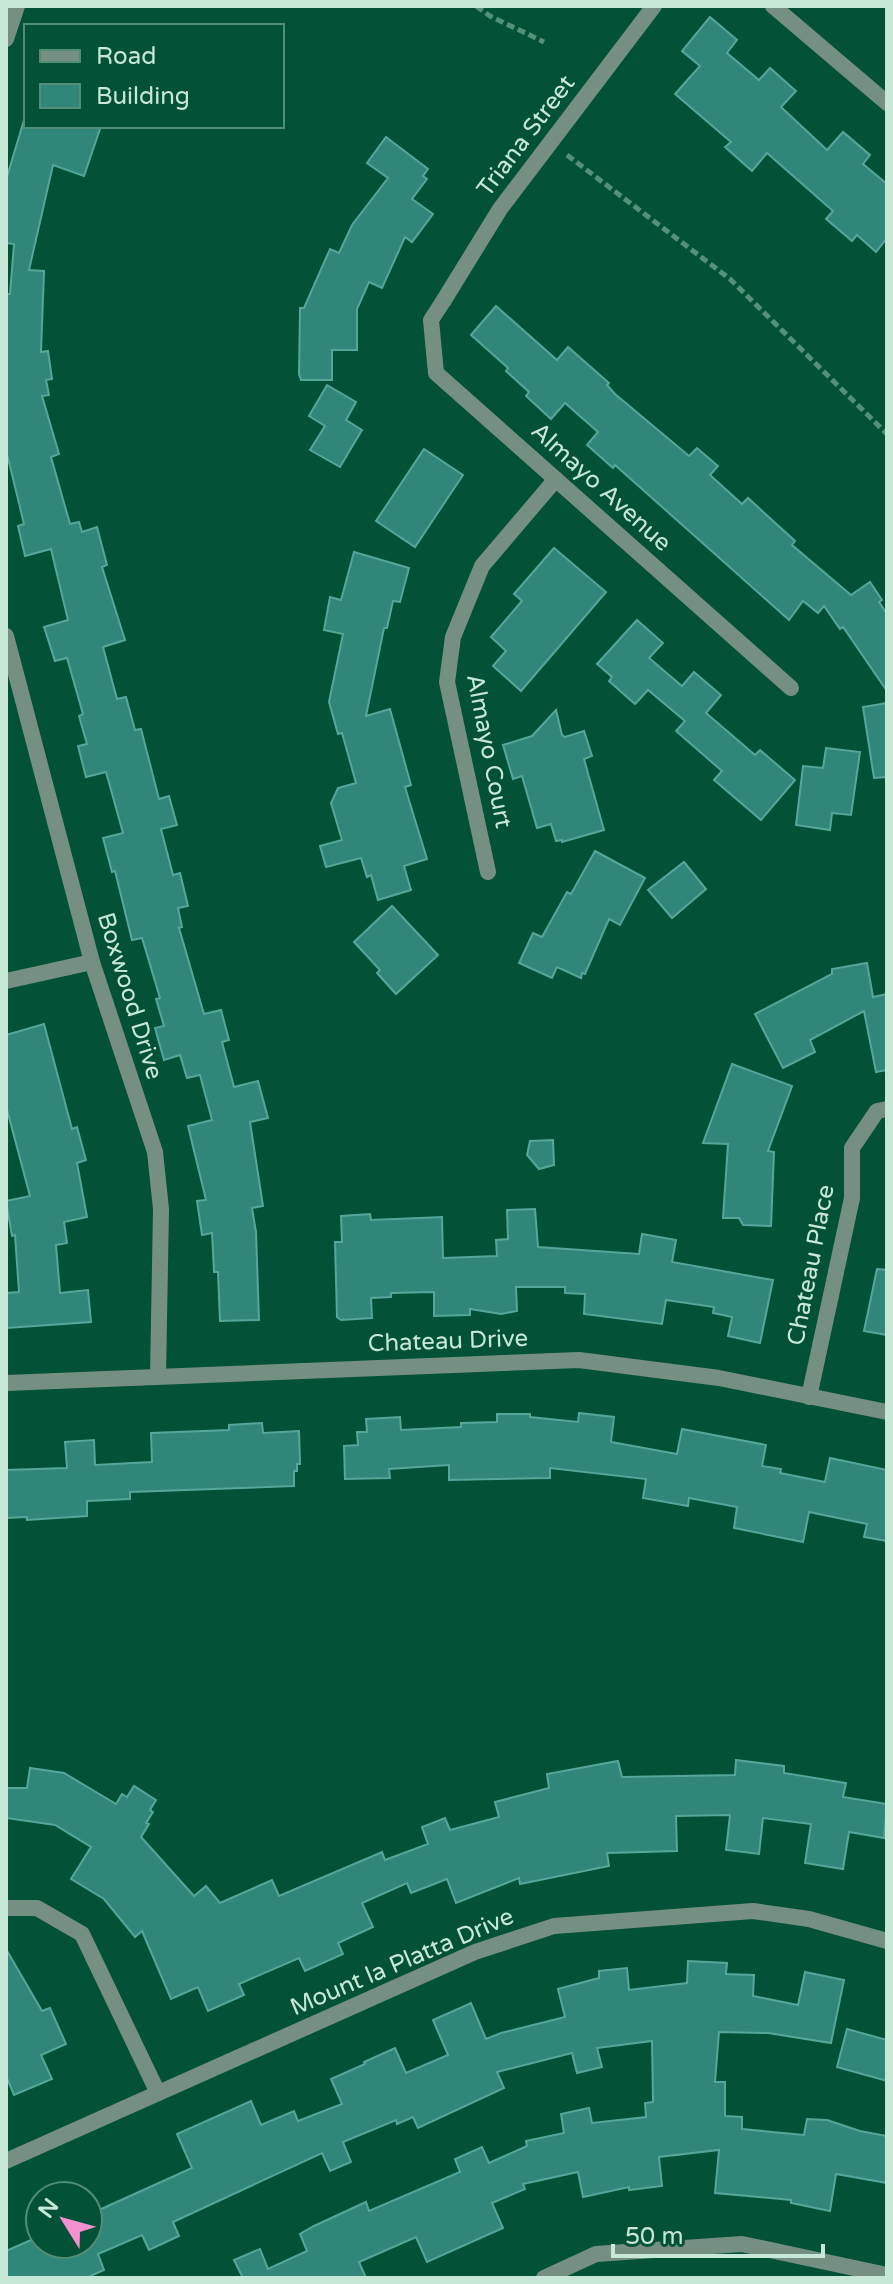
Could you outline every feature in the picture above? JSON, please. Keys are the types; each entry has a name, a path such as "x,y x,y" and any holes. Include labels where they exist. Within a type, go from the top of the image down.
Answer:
{"street":[{"path":"6,39 17,6"},
{"name":"Triana Street","path":"444,300 500,209 654,6"},
{"path":"773,6 887,103"},
{"name":"Almayo Avenue","path":"444,300 431,320 436,373 791,688"},
{"name":"Almayo Court","path":"488,872 447,682 453,637 482,566 556,479"},
{"name":"Boxwood Drive","path":"6,636 92,962 155,1152 161,1209 158,1376"},
{"path":"6,981 92,962"},
{"name":"Chateau Place","path":"809,1397 852,1198 852,1148 877,1111 887,1109"},
{"name":"Chateau Drive","path":"6,1383 579,1360 719,1378 887,1412"},
{"path":"6,1908 37,1908 82,1934 158,2093"},
{"name":"Mount la Platta Drive","path":"6,2161 475,1952 554,1926 753,1911 809,1919 887,1941"},
{"path":"544,2278 596,2254 742,2244 887,2275"}],"path":[{"path":"476,6 544,42"},
{"path":"550,142 730,279 887,434"}],"building":[{"path":"710,17 737,40 727,53 759,80 770,68 796,91 781,107 827,150 843,132 870,155 863,164 887,184 887,238 876,252 857,235 852,241 826,219 833,211 767,153 752,171 725,147 731,142 675,94 700,66 682,51"},
{"path":"24,120 24,128 100,128 84,176 53,165 29,270 44,271 41,352 48,351 52,379 46,380 49,395 42,396 59,454 51,457 70,524 79,522 82,532 97,527 107,565 102,567 125,640 103,647 117,699 126,697 135,730 141,729 159,799 169,796 177,825 161,829 173,875 180,873 188,906 178,908 182,927 179,928 204,1014 221,1010 229,1040 222,1042 234,1087 258,1081 268,1118 250,1122 263,1206 252,1208 256,1232 259,1320 220,1321 218,1272 214,1272 212,1233 202,1235 197,1201 206,1200 188,1126 212,1120 200,1075 187,1078 180,1055 164,1060 155,1028 164,1026 156,999 160,998 142,938 132,940 115,871 112,872 103,838 123,833 106,772 86,777 78,746 87,744 79,716 83,714 67,658 55,661 44,627 68,620 51,549 25,556 18,526 24,524 6,450 6,294 10,294 14,244 6,243 6,180"},
{"path":"386,137 428,169 423,176 427,179 412,199 433,214 412,242 405,237 382,288 369,282 357,309 357,350 332,350 332,380 301,380 300,308 304,308 330,249 339,253 352,225 388,178 367,163"},
{"path":"496,306 557,360 568,347 609,383 607,385 615,394 689,456 697,448 718,466 710,475 742,504 748,498 795,541 792,545 851,595 870,582 887,614 887,691 843,627 840,629 824,606 818,613 803,601 789,620 615,465 613,468 587,445 598,432 565,403 551,419 526,396 529,392 506,371 508,368 471,335"},
{"path":"327,385 356,402 346,420 362,430 340,467 310,450 325,426 309,416"},
{"path":"424,449 463,475 415,547 376,521"},
{"path":"554,548 606,592 521,691 493,666 506,651 491,637 522,601 514,594"},
{"path":"354,552 409,568 400,602 393,601 387,628 384,628 366,716 390,709 411,785 405,787 427,859 404,866 411,890 378,900 371,875 367,877 361,858 326,867 320,846 342,840 331,803 338,788 356,783 342,733 338,734 329,702 343,634 324,630 330,597 341,600"},
{"path":"637,620 663,643 649,658 682,686 694,672 721,695 706,713 755,755 760,750 795,780 761,820 714,780 722,771 676,731 685,721 648,690 635,704 609,681 612,677 597,664"},
{"path":"887,703 887,777 874,778 863,707"},
{"path":"556,710 562,735 565,737 584,731 592,756 584,759 604,830 562,842 556,841 551,824 537,828 522,776 513,779 503,745 532,736"},
{"path":"826,748 860,752 851,815 832,813 830,830 796,825 803,766 823,768"},
{"path":"595,851 645,878 620,925 609,919 581,978 557,967 552,978 519,963 533,933 542,937"},
{"path":"684,862 706,889 672,918 648,890"},
{"path":"392,906 438,955 396,994 377,973 380,970 354,942"},
{"path":"867,963 873,997 887,994 887,1070 876,1072 864,1011 810,1040 815,1052 783,1068 755,1014 832,974 832,969"},
{"path":"44,1024 72,1129 77,1127 86,1160 77,1163 87,1217 64,1222 67,1243 56,1245 60,1293 88,1290 91,1322 7,1328 6,1293 19,1292 15,1235 12,1236 6,1201 30,1196 6,1106 6,1035"},
{"path":"732,1064 792,1086 768,1151 774,1152 771,1226 743,1225 739,1218 723,1218 728,1144 703,1143"},
{"path":"553,1140 554,1165 539,1169 527,1155 530,1141"},
{"path":"535,1209 538,1247 639,1254 642,1234 676,1240 672,1262 773,1280 760,1343 728,1336 732,1317 713,1313 714,1307 666,1300 662,1324 584,1314 585,1294 565,1293 565,1287 516,1287 517,1311 501,1314 470,1309 470,1315 434,1316 434,1292 391,1293 391,1297 371,1298 372,1318 341,1320 337,1317 335,1242 342,1242 341,1216 370,1214 371,1220 442,1217 443,1258 497,1256 496,1240 508,1239 507,1210"},
{"path":"877,1269 887,1270 887,1335 864,1331"},
{"path":"579,1413 614,1417 611,1442 677,1454 682,1429 766,1445 762,1466 825,1482 830,1458 887,1470 887,1541 864,1537 867,1524 809,1512 803,1542 734,1528 737,1507 689,1498 688,1506 643,1498 646,1479 550,1468 550,1478 449,1480 449,1465 389,1469 390,1478 345,1479 344,1446 358,1445 357,1432 367,1432 366,1419 400,1417 401,1430 497,1422 497,1414 530,1414 530,1417 578,1422"},
{"path":"262,1423 263,1433 299,1431 300,1464 294,1471 294,1486 130,1492 130,1499 87,1501 87,1516 27,1520 27,1517 6,1518 6,1470 67,1468 65,1442 94,1440 95,1465 152,1462 151,1433 229,1430 229,1425"},
{"path":"736,1760 784,1766 784,1773 846,1783 843,1797 887,1804 884,1838 849,1832 843,1869 805,1863 811,1824 763,1818 759,1854 726,1850 730,1815 676,1816 677,1851 607,1853 609,1866 520,1884 519,1878 456,1903 447,1879 411,1893 407,1883 362,1903 373,1927 338,1943 343,1954 305,1971 299,1958 239,1984 244,1995 208,2011 198,1987 171,1999 142,1931 135,1937 104,1899 71,1879 91,1847 55,1825 6,1818 6,1788 27,1788 30,1768 64,1773 116,1804 122,1794 127,1797 134,1786 156,1800 146,1823 149,1824 141,1837 194,1896 206,1886 220,1903 272,1880 279,1896 382,1852 385,1860 428,1844 422,1827 445,1818 450,1830 499,1817 495,1802 549,1788 547,1774 618,1761 622,1777 735,1775"},
{"path":"6,1949 42,2011 50,2008 66,2044 41,2055 52,2079 14,2095 6,2076"},
{"path":"688,1961 727,1963 726,1974 754,1975 753,1996 798,2005 805,1972 844,1980 831,2043 768,2033 719,2032 715,2082 725,2082 725,2116 742,2117 742,2129 804,2135 807,2119 827,2120 887,2136 887,2183 836,2174 830,2211 791,2203 791,2200 715,2193 719,2150 659,2157 662,2186 629,2190 629,2187 583,2197 578,2172 523,2184 525,2189 492,2203 503,2228 427,2262 416,2237 359,2262 366,2278 243,2278 234,2260 260,2249 268,2269 307,2251 300,2234 366,2202 369,2211 460,2172 455,2159 482,2147 489,2163 527,2146 526,2141 564,2133 561,2114 589,2108 592,2123 646,2117 645,2103 653,2102 652,2041 597,2048 602,2067 577,2073 572,2053 497,2072 504,2088 418,2128 413,2117 397,2124 396,2120 343,2142 351,2162 330,2171 322,2153 173,2222 179,2236 149,2250 142,2235 104,2251 104,2208 192,2168 177,2134 251,2101 261,2125 294,2111 298,2121 342,2104 331,2079 364,2062 395,2048 406,2073 448,2055 433,2020 471,2003 486,2039 565,2017 558,1989 599,1978 599,1971 627,1968 629,1990 687,1983"},
{"path":"847,2029 887,2040 887,2081 837,2067"},
{"path":"24,2243 24,2260 100,2260 104,2270 86,2278 6,2278 6,2251"}]}
